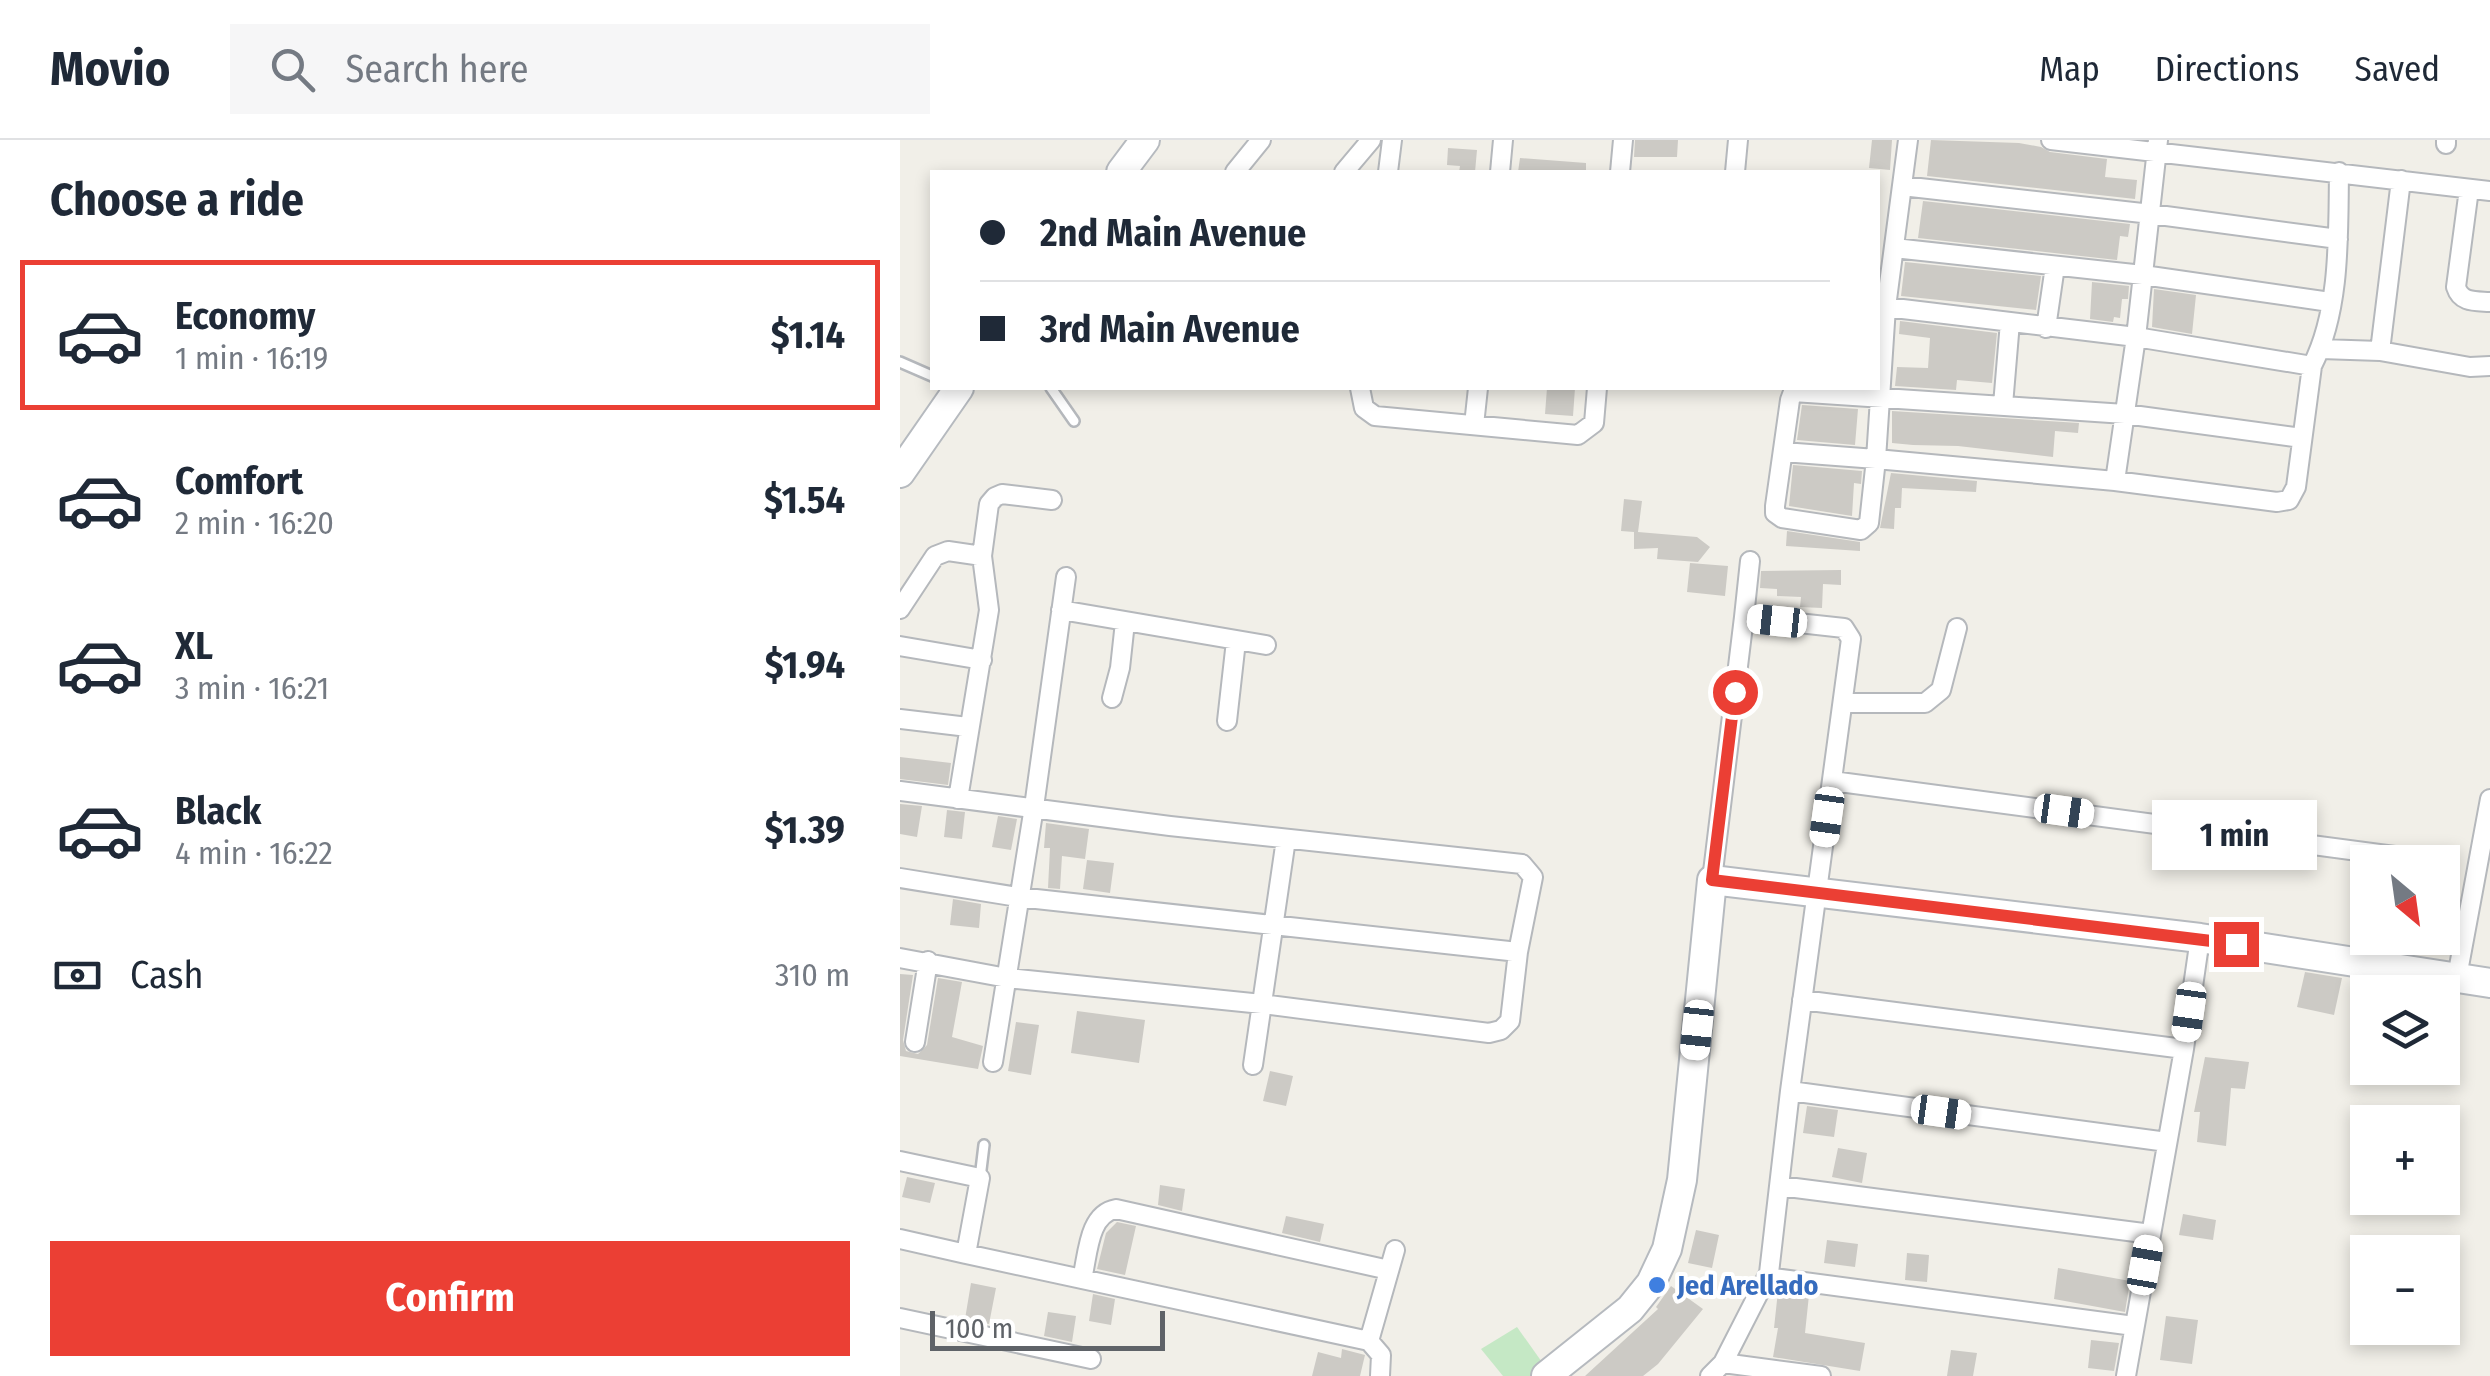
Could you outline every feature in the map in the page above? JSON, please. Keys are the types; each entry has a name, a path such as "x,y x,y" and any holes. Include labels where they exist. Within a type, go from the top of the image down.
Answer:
{"street":[{"path":"1123,170 1146,140"},
{"path":"1237,170 1260,140"},
{"path":"1346,170 1372,140"},
{"path":"1388,170 1392,140"},
{"path":"1500,170 1503,140"},
{"path":"1620,170 1623,140"},
{"path":"1735,170 1738,140"},
{"path":"1908,140 1886,307 1881,397 1869,523 1861,530 1782,518 1775,513 1793,392 1881,397 2003,405 2125,414 2302,438"},
{"path":"2051,140 2158,146 2490,191"},
{"path":"2115,481 2158,146"},
{"path":"1783,452 2115,481 2283,502 2294,496 2316,358 2330,302 2338,239 2339,172"},
{"path":"2380,351 2401,180"},
{"path":"1902,186 2338,239"},
{"path":"2468,189 2456,287 2459,296 2466,300 2490,302"},
{"path":"1894,248 2143,275 2330,302"},
{"path":"2046,328 2054,266"},
{"path":"1886,307 2316,358 2380,351 2470,367 2490,366"},
{"path":"2003,405 2010,322"},
{"path":"900,473 948,390"},
{"path":"1360,390 1364,408 1376,416 1578,435 1594,423 1597,390"},
{"path":"1474,425 1478,390"},
{"path":"958,798 989,610 982,556 989,504 994,496 1002,494 1052,500"},
{"path":"900,610 935,556 948,552 982,556"},
{"path":"1546,1376 1630,1309 1651,1283 1667,1249 1682,1180 1750,561"},
{"path":"993,1062 1066,577"},
{"path":"1061,610 1266,645"},
{"path":"1744,617 1844,628 1851,639 1767,1277 1716,1370 1820,1376"},
{"path":"1112,698 1126,622"},
{"path":"1844,702 1926,703 1934,698 1941,690 1957,628"},
{"path":"1227,721 1236,640"},
{"path":"900,646 982,660"},
{"path":"900,719 968,727"},
{"path":"1832,781 2350,851"},
{"path":"900,791 1522,864 1533,878 1518,952 1510,1021 1501,1030 1489,1033 1262,1004 1008,978 900,958"},
{"path":"2457,975 2490,799"},
{"path":"1253,1065 1286,839"},
{"path":"2460,866 2477,868"},
{"path":"900,878 1018,897 1518,952"},
{"path":"1712,880 2200,938 2444,975"},
{"path":"2126,1376 2200,938"},
{"path":"915,1042 928,962"},
{"path":"2460,978 2490,983"},
{"path":"1802,1000 2184,1049"},
{"path":"1790,1091 2167,1142"},
{"path":"900,1160 980,1178 966,1254"},
{"path":"1780,1186 2151,1234"},
{"path":"1082,1279 1096,1220 1106,1211 1116,1209 1389,1270"},
{"path":"900,1239 1369,1341 1382,1356 1380,1376"},
{"path":"1369,1341 1395,1250"},
{"path":"1767,1277 2134,1326"},
{"path":"900,1318 1091,1360"}],"lane":[{"path":"900,362 930,376"},
{"path":"1052,390 1074,421"},
{"path":"980,1178 984,1145"}],"green space":[{"path":"1517,1327 1549,1372 1543,1376 1503,1376 1481,1349"}],"building":[{"path":"1635,140 1678,140 1677,157 1634,157"},
{"path":"1872,140 1892,140 1890,170 1869,168"},
{"path":"1931,140 2019,143 2050,152 2107,159 2105,177 2137,180 2135,199 1927,176"},
{"path":"1448,148 1477,150 1475,170 1447,165"},
{"path":"1520,158 1586,163 1586,170 1518,170"},
{"path":"1923,201 2130,224 2128,237 2120,236 2117,260 1918,238"},
{"path":"1905,262 2041,276 2036,310 1901,296"},
{"path":"2092,282 2129,286 2128,299 2122,299 2120,318 2114,317 2113,322 2090,319"},
{"path":"2154,289 2196,295 2192,334 2152,327"},
{"path":"1900,321 1997,333 1992,383 1957,380 1956,390 1895,386 1897,367 1928,368 1930,338 1899,334"},
{"path":"1547,390 1575,390 1573,416 1545,414"},
{"path":"1802,405 1858,409 1855,445 1797,440"},
{"path":"1892,411 2079,423 2078,433 2055,431 2053,457 1892,443"},
{"path":"1793,465 1862,471 1861,484 1854,483 1852,516 1789,506"},
{"path":"1891,473 1977,481 1976,492 1902,488 1901,508 1895,508 1894,529 1880,528"},
{"path":"1624,499 1642,501 1638,532 1697,537 1710,547 1698,562 1657,559 1658,548 1634,549 1634,532 1621,531"},
{"path":"1787,531 1860,542 1860,551 1786,546"},
{"path":"1690,563 1728,566 1725,596 1687,592"},
{"path":"1841,570 1841,585 1823,584 1822,608 1800,607 1801,597 1777,596 1777,589 1760,588 1761,571"},
{"path":"900,757 951,763 948,785 900,779"},
{"path":"900,804 922,806 917,837 900,834"},
{"path":"947,810 965,812 962,839 944,837"},
{"path":"998,816 1017,819 1011,850 992,847"},
{"path":"1046,823 1089,829 1085,859 1062,856 1060,889 1048,888 1050,848 1044,848"},
{"path":"1087,860 1114,863 1110,893 1083,889"},
{"path":"953,899 981,904 979,928 950,925"},
{"path":"2305,972 2342,978 2334,1015 2297,1007"},
{"path":"900,974 913,975 903,1040 906,1051 918,1054 927,1045 938,978 962,982 952,1037 983,1046 978,1069 900,1056"},
{"path":"1077,1011 1145,1020 1139,1063 1071,1053"},
{"path":"1016,1022 1039,1025 1031,1075 1008,1071"},
{"path":"2205,1057 2249,1062 2245,1089 2231,1088 2226,1146 2197,1142 2200,1112 2194,1112"},
{"path":"1270,1071 1293,1076 1286,1106 1263,1101"},
{"path":"1807,1106 1838,1110 1834,1137 1803,1133"},
{"path":"1838,1148 1867,1153 1862,1183 1832,1177"},
{"path":"907,1177 935,1183 930,1203 902,1197"},
{"path":"1160,1185 1185,1189 1182,1211 1158,1205"},
{"path":"2183,1214 2216,1220 2213,1240 2179,1235"},
{"path":"1286,1216 1324,1224 1320,1242 1282,1233"},
{"path":"1117,1222 1136,1226 1125,1275 1097,1269 1106,1233"},
{"path":"1696,1230 1719,1235 1712,1268 1688,1263"},
{"path":"1827,1240 1858,1244 1855,1267 1824,1263"},
{"path":"1907,1253 1929,1255 1927,1282 1905,1280"},
{"path":"2058,1268 2130,1281 2125,1312 2054,1299"},
{"path":"971,1283 996,1288 989,1324 965,1319"},
{"path":"1671,1286 1703,1309 1658,1364 1643,1376 1585,1376 1658,1309"},
{"path":"1778,1291 1809,1295 1805,1333 1865,1343 1860,1371 1773,1357"},
{"path":"1093,1294 1115,1299 1111,1325 1089,1321"},
{"path":"1048,1312 1076,1316 1072,1342 1044,1336"},
{"path":"2166,1316 2198,1320 2192,1364 2160,1360"},
{"path":"2091,1340 2119,1343 2114,1371 2088,1368"},
{"path":"1342,1349 1365,1355 1360,1376 1312,1376 1318,1352 1341,1358"},
{"path":"1951,1350 1977,1353 1973,1376 1947,1376"}],"place":[{"name":"Jed Arellado","path":"1657,1285"}],"route":[{"path":"1735,692 1712,880 2236,944"}]}
